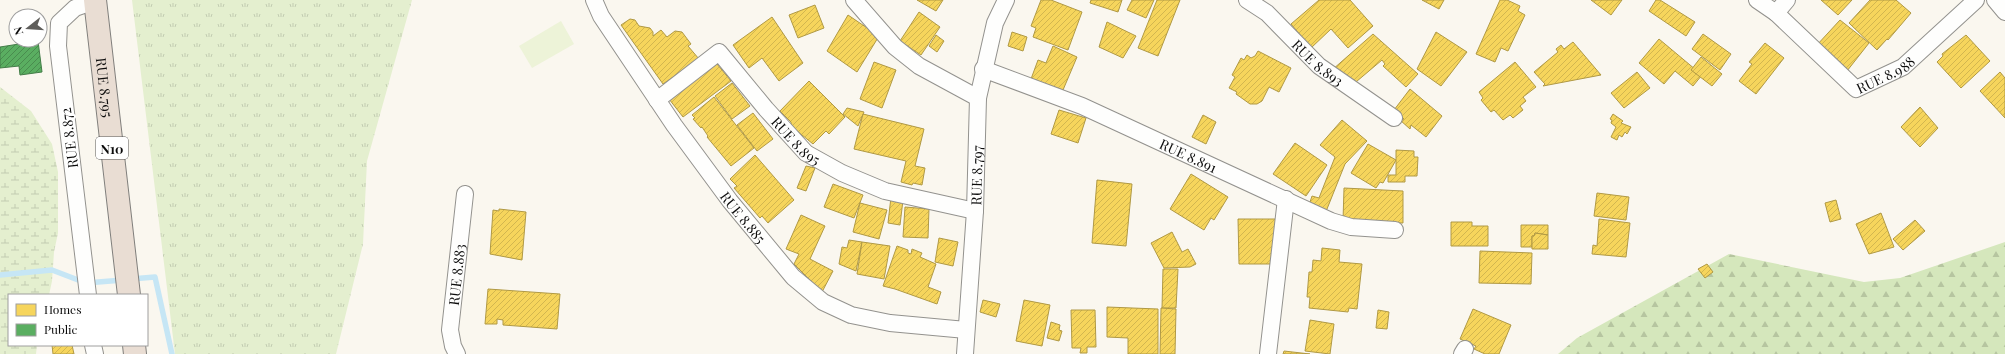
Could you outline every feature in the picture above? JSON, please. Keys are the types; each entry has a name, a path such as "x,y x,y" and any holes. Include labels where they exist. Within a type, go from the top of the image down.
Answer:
{"highway":[{"name":"RUE 8.795","path":"95,0 129,294"}],"street":[{"name":"RUE 8.872","path":"88,294 58,46 59,23 75,8 95,0"},
{"name":"RUE 8.885","path":"594,0 601,16 657,100 730,200 793,277 823,302 851,315 890,323 966,330"},
{"path":"854,0 895,47 919,66 978,98"},
{"name":"RUE 8.797","path":"965,354 975,212 978,98 983,69 995,23 1006,0"},
{"name":"RUE 8.893","path":"1247,0 1267,14 1319,66 1394,118"},
{"path":"1757,0 1776,13 1787,0"},
{"name":"RUE 8.988","path":"1776,13 1856,89 1903,67 1976,0"},
{"path":"1995,0 2005,12"},
{"name":"RUE 8.895","path":"657,100 719,52 766,109 806,153 842,173 885,191 975,212"},
{"name":"RUE 8.891","path":"983,69 1082,106 1286,199 1330,221 1351,227 1395,230"},
{"name":"RUE 8.883","path":"457,354 452,346 450,330 465,194"},
{"path":"1268,354 1286,199"}],"green space":[{"path":"132,0 412,0 367,161 363,244 336,354 175,354"},
{"path":"561,21 574,44 532,68 519,46"},
{"path":"0,87 31,111 52,144 58,172 58,233 54,252 52,281 49,294 8,294 8,346 37,346 36,354 0,354"},
{"path":"2005,242 2005,354 1558,354 1577,338 1729,254 1864,282 1900,278"}],"building: Homes":[{"path":"917,0 943,0 936,11"},
{"path":"1041,0 1051,0 1082,12 1068,50 1033,37 1036,28 1031,26"},
{"path":"1091,0 1122,0 1118,12 1090,3"},
{"path":"1132,0 1154,0 1146,18 1127,10"},
{"path":"1157,0 1180,0 1158,56 1138,48"},
{"path":"1319,0 1350,0 1373,26 1348,48 1331,29 1311,48 1291,24"},
{"path":"1422,0 1444,0 1439,9"},
{"path":"1500,0 1507,0 1520,6 1518,11 1525,15 1508,51 1501,48 1495,62 1476,54"},
{"path":"1591,0 1622,0 1611,15"},
{"path":"1656,0 1660,0 1695,22 1686,36 1649,11"},
{"path":"1821,0 1852,0 1838,15"},
{"path":"1870,0 1896,0 1911,13 1888,40 1887,39 1877,50 1849,23"},
{"path":"815,5 824,28 798,38 789,15"},
{"path":"919,12 940,27 921,55 900,41"},
{"path":"848,15 879,36 857,72 827,51"},
{"path":"772,17 803,63 779,81 762,58 749,68 733,45"},
{"path":"630,19 635,20 639,26 650,28 653,32 653,36 661,30 667,37 675,31 682,32 691,44 688,46 699,59 663,84 621,25"},
{"path":"1840,20 1869,43 1847,71 1816,46"},
{"path":"1107,22 1136,36 1123,58 1099,47"},
{"path":"1012,32 1027,37 1023,51 1008,46"},
{"path":"1436,32 1467,52 1441,86 1417,69"},
{"path":"1373,34 1418,74 1406,87 1383,66 1385,64 1382,60 1350,87 1332,70"},
{"path":"1703,34 1731,54 1720,70 1692,49"},
{"path":"936,35 944,41 937,52 929,46"},
{"path":"1966,35 1990,61 1961,88 1937,62 1943,56 1942,54"},
{"path":"1659,39 1702,75 1693,86 1675,71 1664,84 1639,63"},
{"path":"1573,42 1601,75 1543,86 1545,84 1534,72 1558,52 1556,49 1561,45 1564,49"},
{"path":"1765,43 1784,58 1756,94 1739,81 1752,64 1749,62"},
{"path":"1053,46 1077,57 1063,90 1031,79 1038,60 1046,63"},
{"path":"1258,51 1291,68 1279,92 1269,87 1262,101 1257,104 1250,104 1236,94 1237,92 1229,88 1235,77 1232,75 1241,58 1244,60 1247,55 1251,58 1255,56"},
{"path":"1701,57 1722,74 1712,86 1691,70"},
{"path":"874,62 896,70 882,108 860,99"},
{"path":"1515,62 1536,87 1523,97 1526,101 1520,106 1523,110 1513,118 1510,115 1503,120 1494,110 1491,112 1481,100 1483,98 1479,92"},
{"path":"717,64 731,81 683,117 669,99"},
{"path":"1637,72 1650,88 1624,108 1611,93"},
{"path":"2000,72 2005,78 2005,118 1980,91"},
{"path":"809,81 845,117 829,134 826,131 813,144 791,126 791,122 780,111"},
{"path":"732,83 750,106 732,119 715,96"},
{"path":"1410,89 1442,116 1426,137 1411,125 1410,129 1400,120 1404,119 1394,110"},
{"path":"714,97 754,148 731,166 707,137 708,136 702,127 701,128 693,119 695,118 692,115"},
{"path":"1920,107 1938,128 1920,147 1901,127"},
{"path":"847,108 864,112 858,126 843,114"},
{"path":"1059,110 1086,118 1078,143 1051,134"},
{"path":"753,113 773,139 757,151 737,125"},
{"path":"863,114 924,129 915,166 925,168 922,185 913,183 912,185 901,182 906,161 854,149"},
{"path":"1613,114 1623,121 1621,123 1631,127 1627,134 1625,132 1622,137 1619,135 1617,140 1611,137 1616,127 1611,123 1612,120 1610,119"},
{"path":"1203,115 1216,122 1206,144 1192,137"},
{"path":"1342,120 1367,141 1345,164 1325,214 1308,208 1312,196 1319,198 1335,157 1320,145"},
{"path":"1295,143 1327,165 1306,196 1273,174"},
{"path":"1368,144 1396,160 1383,183 1380,182 1376,188 1351,173"},
{"path":"1396,150 1414,151 1414,157 1418,157 1417,176 1405,176 1405,182 1388,182 1388,175 1396,175"},
{"path":"755,155 794,200 768,223 762,216 760,218 734,188 737,186 730,179"},
{"path":"806,166 815,168 806,191 797,188"},
{"path":"1191,174 1228,197 1214,220 1211,218 1204,230 1170,209"},
{"path":"1097,180 1132,184 1126,246 1092,243"},
{"path":"833,184 863,195 854,218 824,207"},
{"path":"1344,188 1403,191 1403,223 1343,221"},
{"path":"1597,193 1629,197 1626,220 1594,216"},
{"path":"891,197 903,200 900,225 888,223"},
{"path":"1836,200 1841,219 1830,222 1825,203"},
{"path":"860,203 887,210 879,239 853,232"},
{"path":"905,207 929,209 928,238 903,237"},
{"path":"499,209 526,212 522,260 490,254 493,210 499,211"},
{"path":"1881,213 1894,247 1869,254 1856,224"},
{"path":"801,215 825,226 810,259 833,271 822,292 794,264 799,254 786,249"},
{"path":"1238,219 1276,219 1277,264 1239,264"},
{"path":"1599,219 1630,223 1626,257 1592,254 1593,245 1597,246"},
{"path":"1915,220 1925,231 1903,250 1893,239"},
{"path":"1451,222 1472,222 1472,226 1488,226 1488,246 1451,246"},
{"path":"1521,225 1548,225 1548,235 1535,233 1534,236 1532,236 1532,247 1521,247"},
{"path":"1172,232 1182,252 1188,249 1196,264 1190,267 1164,268 1151,243"},
{"path":"1535,233 1548,235 1548,249 1532,249 1532,236 1534,236"},
{"path":"939,238 958,242 953,266 935,262"},
{"path":"849,240 862,242 856,271 839,264 842,247 847,248"},
{"path":"862,242 890,246 884,279 857,274"},
{"path":"897,246 908,250 908,253 911,254 912,249 922,253 920,257 936,264 928,287 941,292 937,304 883,286"},
{"path":"1322,248 1340,250 1339,262 1362,264 1357,309 1349,308 1348,312 1309,308 1310,297 1307,297 1309,272 1312,272 1313,260 1321,261"},
{"path":"1480,251 1532,253 1531,284 1479,283"},
{"path":"1707,264 1713,272 1705,278 1698,269"},
{"path":"1163,269 1178,269 1176,308 1162,308"},
{"path":"488,289 560,294 557,329 503,325 503,320 497,319 497,324 485,324"},
{"path":"983,300 1000,304 996,317 980,312"},
{"path":"1024,300 1050,305 1042,346 1016,341"},
{"path":"1107,307 1158,309 1158,354 1128,354 1128,338 1107,337"},
{"path":"1161,308 1176,309 1175,354 1160,354"},
{"path":"1473,309 1511,325 1499,354 1485,354 1474,349 1476,346 1460,339"},
{"path":"1071,310 1095,310 1096,347 1087,347 1087,353 1080,353 1081,348 1072,348"},
{"path":"1378,310 1389,312 1387,329 1376,328"},
{"path":"1310,320 1334,324 1330,354 1305,351"},
{"path":"1051,322 1060,325 1059,330 1062,331 1059,341 1047,338"},
{"path":"52,346 72,346 74,354 53,354"},
{"path":"1284,351 1310,354 1283,354"}],"building: Public":[{"path":"8,46 8,48 39,48 42,72 20,75 19,66 0,68 0,47"}],"waterway":[{"path":"0,275 52,270 86,283 123,280"},
{"path":"131,279 155,277 172,354"}]}
